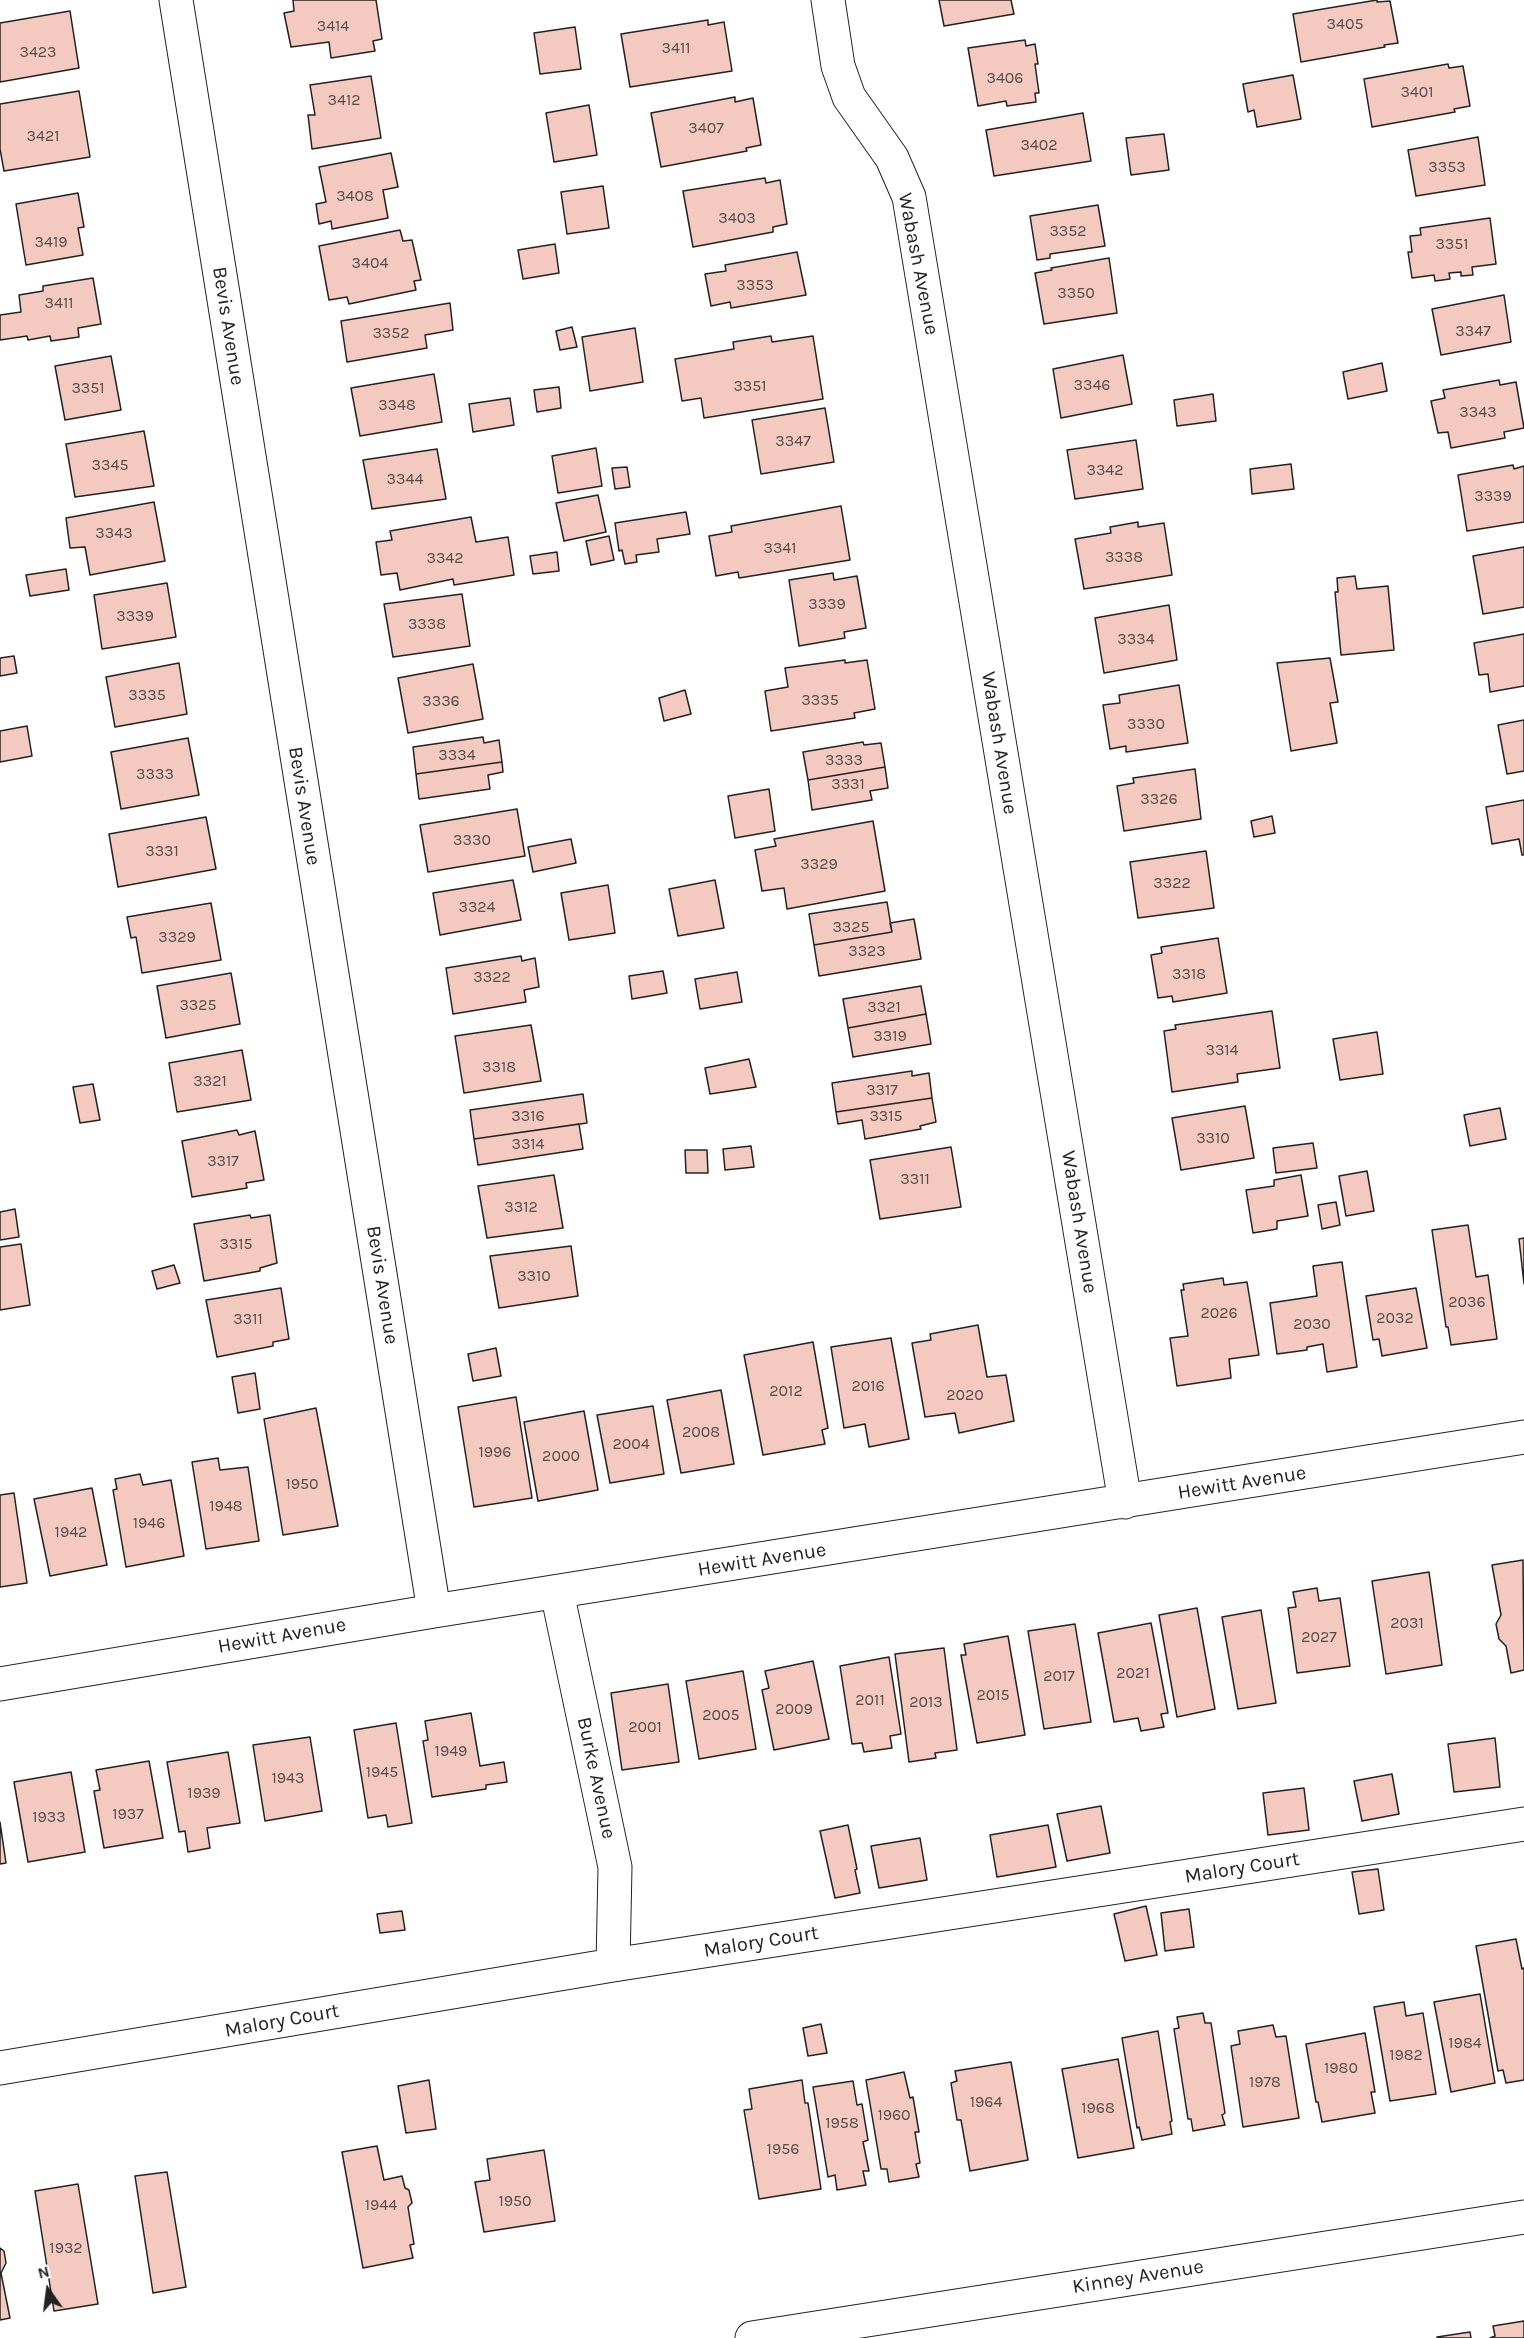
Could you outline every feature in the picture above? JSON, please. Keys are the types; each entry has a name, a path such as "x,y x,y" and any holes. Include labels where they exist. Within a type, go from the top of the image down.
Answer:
{"street":[{"name":"Bevis Avenue","path":"176,0 434,1611"},
{"name":"Wabash Avenue","path":"828,0 838,66 849,97 892,158 909,197 1125,1502"},
{"name":"Hewitt Avenue","path":"0,1684 434,1611 1524,1437"},
{"name":"Burke Avenue","path":"557,1592 615,1867 613,1965"},
{"name":"Malory Court","path":"0,2067 613,1965 1524,1824"},
{"name":"Kinney Avenue","path":"753,2338 1524,2217"}],"building":[{"path":"293,0 376,0 382,39 373,41 375,51 331,58 329,42 291,47 284,13 294,11"},
{"path":"939,0 1011,0 1014,14 944,26"},
{"path":"1377,0 1377,2 1390,1 1398,43 1301,62 1293,14"},
{"path":"70,11 79,68 0,82 0,23"},
{"path":"708,20 708,25 724,22 732,71 630,87 621,34"},
{"path":"575,27 581,69 540,74 534,33"},
{"path":"1025,40 1026,46 1035,44 1039,93 1035,93 1036,102 1007,106 1006,101 978,106 968,48"},
{"path":"1448,64 1449,68 1463,66 1470,106 1454,109 1455,112 1372,127 1364,79"},
{"path":"1293,75 1301,119 1257,127 1254,110 1248,112 1243,84"},
{"path":"371,76 381,138 312,149 308,115 315,115 310,85"},
{"path":"79,91 90,157 4,171 0,149 0,104"},
{"path":"735,97 735,102 753,98 761,145 746,148 747,151 661,167 651,113"},
{"path":"589,105 597,155 554,162 546,113"},
{"path":"1083,113 1091,161 994,176 986,130"},
{"path":"1164,134 1169,170 1131,175 1126,138"},
{"path":"1478,137 1485,185 1416,196 1408,150"},
{"path":"391,153 398,187 383,190 388,218 332,229 331,221 319,224 316,204 326,202 319,167"},
{"path":"765,178 766,183 780,180 787,224 773,227 773,232 693,247 683,191"},
{"path":"603,186 609,228 567,234 561,192"},
{"path":"78,193 84,227 78,228 83,255 26,265 16,204"},
{"path":"1098,205 1105,246 1050,254 1050,258 1037,260 1030,216"},
{"path":"1490,218 1496,264 1472,267 1473,275 1461,276 1461,272 1449,273 1450,279 1435,281 1434,275 1412,278 1408,252 1412,252 1410,236 1421,235 1420,228"},
{"path":"400,230 403,241 412,240 421,280 414,281 416,290 349,304 347,297 329,300 319,246"},
{"path":"555,244 559,273 523,279 518,250"},
{"path":"797,252 806,295 731,308 730,302 711,306 705,274 726,271 725,265"},
{"path":"1109,258 1117,313 1044,324 1035,273"},
{"path":"93,278 101,324 78,328 79,337 51,341 50,336 28,340 27,336 0,340 0,315 21,312 19,295 43,291 43,286"},
{"path":"1504,295 1511,342 1441,355 1432,309"},
{"path":"450,303 453,330 425,335 427,348 347,362 341,321"},
{"path":"572,327 577,347 560,350 556,331"},
{"path":"635,328 643,382 590,391 582,337"},
{"path":"771,336 772,342 813,336 823,399 704,418 701,398 682,401 675,359 734,349 733,342"},
{"path":"1123,355 1132,404 1061,418 1053,369"},
{"path":"111,356 121,410 65,420 55,366"},
{"path":"1382,363 1387,391 1348,399 1343,372"},
{"path":"434,374 442,422 360,436 351,388"},
{"path":"1499,380 1500,385 1516,382 1524,428 1504,432 1505,438 1451,448 1448,432 1438,433 1431,401 1445,398 1443,390"},
{"path":"559,387 561,408 537,412 534,390"},
{"path":"1213,394 1216,421 1177,426 1174,400"},
{"path":"510,398 514,425 473,432 469,404"},
{"path":"825,408 834,462 761,474 752,420"},
{"path":"144,431 154,486 75,497 66,444"},
{"path":"1136,440 1143,489 1075,499 1067,450"},
{"path":"596,448 602,486 558,493 552,456"},
{"path":"437,449 446,499 372,509 363,460"},
{"path":"1291,464 1294,489 1252,494 1250,469"},
{"path":"1513,465 1514,469 1524,466 1524,522 1467,531 1458,475"},
{"path":"627,467 630,487 615,489 612,468"},
{"path":"598,495 606,532 564,541 556,503"},
{"path":"154,502 165,561 90,575 85,547 70,548 66,518"},
{"path":"841,506 850,560 739,578 738,572 716,576 709,536 732,532 731,526"},
{"path":"686,512 690,534 657,539 659,552 636,555 637,562 625,564 622,550 619,551 615,523"},
{"path":"471,517 476,542 508,537 514,575 454,585 453,579 400,590 397,573 381,575 376,542 392,540 390,531"},
{"path":"1138,522 1138,527 1164,523 1172,575 1084,589 1075,539 1111,533 1110,527"},
{"path":"609,536 614,560 591,565 586,541"},
{"path":"1524,547 1524,607 1483,614 1473,556"},
{"path":"557,552 559,571 533,574 530,556"},
{"path":"66,569 69,590 30,596 26,575"},
{"path":"833,573 834,580 857,576 866,628 844,632 845,638 799,646 789,580"},
{"path":"1355,576 1357,589 1388,586 1394,650 1341,655 1335,592 1338,592 1337,578"},
{"path":"167,583 176,637 102,649 94,595"},
{"path":"462,594 470,646 393,657 384,604"},
{"path":"1169,605 1177,660 1104,673 1095,618"},
{"path":"1524,634 1524,686 1490,692 1488,674 1479,675 1474,643"},
{"path":"14,656 17,673 0,676 0,658"},
{"path":"1330,658 1338,702 1330,703 1337,743 1291,751 1277,663"},
{"path":"845,660 845,663 867,660 875,709 854,713 855,718 771,731 765,691 788,687 785,668"},
{"path":"179,663 187,714 115,727 106,677"},
{"path":"473,664 483,719 408,733 398,678"},
{"path":"1179,685 1188,743 1126,752 1126,746 1110,749 1103,705 1120,703 1119,695"},
{"path":"685,690 691,714 664,721 659,698"},
{"path":"1524,720 1524,771 1507,774 1498,725"},
{"path":"27,726 32,756 0,762 0,731"},
{"path":"483,737 484,743 499,740 502,762 416,774 413,747"},
{"path":"188,738 199,795 121,809 111,752"},
{"path":"863,742 864,745 881,743 885,767 808,780 803,752"},
{"path":"502,762 503,772 488,775 490,789 419,799 416,774"},
{"path":"885,767 888,788 870,791 872,800 812,810 808,780"},
{"path":"1195,769 1201,819 1124,831 1117,786 1134,783 1133,778"},
{"path":"769,789 775,831 735,838 728,796"},
{"path":"1524,800 1524,855 1522,855 1519,839 1492,844 1486,807"},
{"path":"517,809 525,856 428,872 420,825"},
{"path":"1272,816 1275,833 1254,837 1251,821"},
{"path":"206,817 216,869 118,887 109,834"},
{"path":"873,821 885,891 787,909 784,888 762,891 755,850 776,846 774,839"},
{"path":"571,839 576,863 533,872 528,847"},
{"path":"1206,851 1214,908 1138,918 1130,862"},
{"path":"513,880 521,920 440,935 433,893"},
{"path":"715,880 724,928 678,936 669,889"},
{"path":"608,885 615,933 569,940 561,893"},
{"path":"887,902 892,932 814,945 809,914"},
{"path":"211,903 221,960 142,973 136,937 131,938 127,917"},
{"path":"914,919 921,959 819,976 814,945 892,932 890,923"},
{"path":"1218,938 1227,993 1173,1002 1172,996 1158,998 1151,955 1162,953 1161,947"},
{"path":"521,956 522,961 535,958 539,987 524,990 526,1002 453,1014 446,968"},
{"path":"663,971 667,993 632,999 629,976"},
{"path":"737,972 742,1002 700,1009 695,979"},
{"path":"231,973 240,1024 166,1038 157,986"},
{"path":"921,986 926,1014 848,1028 843,999"},
{"path":"1272,1011 1280,1068 1237,1074 1238,1082 1172,1092 1164,1031 1176,1029 1175,1025"},
{"path":"926,1014 931,1044 853,1057 848,1028"},
{"path":"531,1025 541,1081 464,1093 455,1036"},
{"path":"1377,1032 1383,1074 1340,1080 1333,1039"},
{"path":"242,1050 251,1100 177,1112 169,1063"},
{"path":"749,1059 756,1087 710,1094 705,1068"},
{"path":"912,1071 912,1076 929,1073 932,1098 836,1112 832,1083"},
{"path":"93,1084 100,1120 80,1123 73,1087"},
{"path":"583,1094 587,1123 474,1139 470,1110"},
{"path":"932,1098 936,1122 920,1126 921,1129 865,1139 862,1120 838,1124 836,1112"},
{"path":"1245,1106 1254,1158 1181,1170 1172,1118"},
{"path":"1500,1108 1506,1139 1470,1146 1464,1115"},
{"path":"579,1124 583,1149 478,1165 474,1139"},
{"path":"237,1130 239,1135 255,1131 264,1180 246,1183 247,1188 192,1197 182,1141"},
{"path":"1313,1143 1317,1168 1276,1173 1273,1148"},
{"path":"751,1146 754,1167 725,1170 723,1149"},
{"path":"951,1147 961,1207 880,1219 870,1160"},
{"path":"685,1150 707,1150 708,1173 686,1173"},
{"path":"1367,1171 1374,1211 1346,1216 1339,1176"},
{"path":"554,1175 563,1228 487,1238 478,1186"},
{"path":"1301,1175 1308,1216 1277,1221 1277,1229 1253,1233 1246,1190 1274,1186 1274,1180"},
{"path":"1336,1202 1340,1225 1322,1229 1318,1205"},
{"path":"15,1209 19,1237 0,1240 0,1212"},
{"path":"250,1215 251,1218 270,1215 277,1263 260,1268 260,1271 204,1281 194,1224"},
{"path":"1468,1225 1476,1277 1488,1275 1497,1339 1451,1345 1448,1327 1446,1327 1432,1230"},
{"path":"1524,1238 1524,1284 1519,1239"},
{"path":"21,1244 30,1305 0,1310 0,1247"},
{"path":"571,1246 578,1296 499,1308 490,1256"},
{"path":"1342,1262 1357,1367 1327,1372 1323,1344 1307,1347 1307,1350 1277,1354 1270,1303 1317,1296 1313,1266"},
{"path":"174,1265 180,1283 157,1289 152,1271"},
{"path":"1223,1278 1224,1285 1247,1282 1259,1355 1229,1359 1231,1378 1177,1386 1170,1338 1188,1336 1181,1290 1184,1290 1183,1284"},
{"path":"281,1288 289,1339 273,1342 273,1346 217,1357 206,1300"},
{"path":"1416,1288 1427,1348 1382,1356 1379,1339 1373,1340 1366,1296"},
{"path":"978,1325 987,1377 1006,1375 1014,1421 959,1433 955,1413 925,1417 912,1343 931,1340 930,1334"},
{"path":"891,1338 909,1439 869,1447 865,1424 844,1428 831,1347"},
{"path":"813,1342 828,1428 822,1430 825,1444 763,1455 744,1355"},
{"path":"496,1348 501,1376 473,1381 468,1354"},
{"path":"255,1373 260,1409 238,1413 232,1377"},
{"path":"721,1390 734,1464 681,1473 667,1400"},
{"path":"516,1397 532,1498 474,1507 458,1407"},
{"path":"653,1406 664,1474 610,1483 597,1415"},
{"path":"316,1408 338,1526 283,1535 264,1419"},
{"path":"584,1411 598,1490 538,1501 524,1422"},
{"path":"218,1458 220,1470 248,1467 259,1541 206,1549 192,1462"},
{"path":"140,1474 143,1485 171,1480 184,1556 126,1567 113,1490 117,1489 115,1479"},
{"path":"92,1488 107,1565 50,1576 34,1499"},
{"path":"14,1493 27,1583 0,1587 0,1495"},
{"path":"1523,1560 1524,1670 1511,1673 1506,1646 1499,1639 1496,1624 1501,1615 1492,1565"},
{"path":"1429,1572 1442,1665 1386,1674 1372,1581"},
{"path":"1317,1588 1319,1601 1340,1598 1350,1666 1297,1673 1288,1608 1296,1607 1293,1592"},
{"path":"1197,1608 1215,1709 1177,1717 1159,1615"},
{"path":"1261,1610 1276,1703 1238,1709 1222,1617"},
{"path":"1151,1623 1168,1713 1161,1714 1164,1727 1141,1731 1138,1718 1114,1722 1098,1633"},
{"path":"1075,1624 1091,1722 1044,1729 1028,1631"},
{"path":"1008,1636 1025,1735 977,1743 961,1655 966,1655 964,1644"},
{"path":"944,1648 957,1750 935,1753 936,1758 909,1762 895,1654"},
{"path":"889,1657 901,1734 890,1736 892,1748 864,1752 862,1743 852,1744 840,1666"},
{"path":"813,1661 829,1739 774,1750 762,1690 769,1688 765,1671"},
{"path":"743,1671 756,1749 699,1759 686,1681"},
{"path":"668,1684 679,1762 622,1770 611,1693"},
{"path":"471,1713 480,1766 504,1762 507,1782 486,1785 486,1789 432,1797 423,1741 428,1740 425,1721"},
{"path":"396,1723 412,1823 388,1827 386,1815 368,1818 354,1730"},
{"path":"310,1737 322,1811 265,1821 253,1745"},
{"path":"1495,1738 1500,1787 1454,1792 1448,1744"},
{"path":"228,1752 240,1823 207,1828 210,1848 188,1852 185,1831 179,1832 167,1762"},
{"path":"149,1761 163,1838 104,1848 94,1791 100,1790 96,1770"},
{"path":"71,1772 85,1852 28,1862 14,1782"},
{"path":"1392,1774 1399,1814 1362,1821 1354,1781"},
{"path":"1304,1788 1309,1830 1268,1835 1263,1793"},
{"path":"1101,1806 1110,1853 1067,1861 1057,1814"},
{"path":"0,1822 6,1863 0,1864"},
{"path":"848,1825 860,1893 835,1898 820,1831"},
{"path":"1048,1825 1056,1867 997,1877 990,1835"},
{"path":"920,1838 927,1880 879,1888 871,1846"},
{"path":"1378,1869 1384,1910 1359,1914 1352,1872"},
{"path":"1146,1906 1157,1955 1125,1961 1114,1914"},
{"path":"1189,1909 1194,1947 1165,1951 1161,1913"},
{"path":"402,1911 405,1930 380,1933 377,1914"},
{"path":"1516,1939 1522,1969 1524,1968 1524,2080 1506,2083 1503,2070 1498,2071 1476,1946"},
{"path":"1480,1994 1495,2083 1451,2092 1434,2002"},
{"path":"1404,2002 1406,2016 1423,2013 1436,2094 1390,2101 1374,2007"},
{"path":"1203,2013 1205,2023 1211,2023 1225,2125 1193,2131 1191,2119 1188,2119 1174,2029 1179,2028 1177,2017"},
{"path":"821,2024 827,2053 808,2056 803,2028"},
{"path":"1273,2025 1276,2037 1286,2036 1299,2118 1243,2127 1231,2046 1240,2044 1238,2031"},
{"path":"1158,2031 1172,2134 1142,2140 1139,2127 1137,2128 1122,2038"},
{"path":"1365,2033 1375,2092 1371,2092 1375,2113 1322,2122 1318,2102 1316,2102 1306,2044"},
{"path":"1118,2059 1134,2148 1078,2158 1062,2069"},
{"path":"1011,2062 1028,2160 970,2171 961,2120 957,2120 951,2083 957,2081 955,2071"},
{"path":"904,2072 910,2098 913,2097 919,2132 915,2132 920,2163 916,2164 919,2177 889,2182 887,2169 881,2169 866,2080"},
{"path":"429,2080 436,2129 406,2133 398,2086"},
{"path":"802,2080 805,2103 808,2103 821,2189 759,2199 744,2110 752,2109 749,2089"},
{"path":"853,2081 857,2105 862,2104 868,2140 863,2142 869,2171 863,2171 866,2185 837,2190 835,2175 828,2177 813,2087"},
{"path":"377,2146 384,2180 402,2176 405,2188 409,2190 412,2203 408,2207 414,2244 410,2245 413,2258 363,2268 342,2152"},
{"path":"544,2150 555,2221 484,2232 475,2182 490,2180 487,2159"},
{"path":"167,2172 186,2287 153,2293 135,2176"},
{"path":"78,2184 98,2304 54,2311 35,2191"},
{"path":"0,2248 4,2251 6,2263 1,2273 10,2318 0,2320"},
{"path":"1524,2321 1524,2338 1490,2338 1495,2336 1493,2326"},
{"path":"1470,2332 1471,2338 1437,2338 1437,2337"}]}
